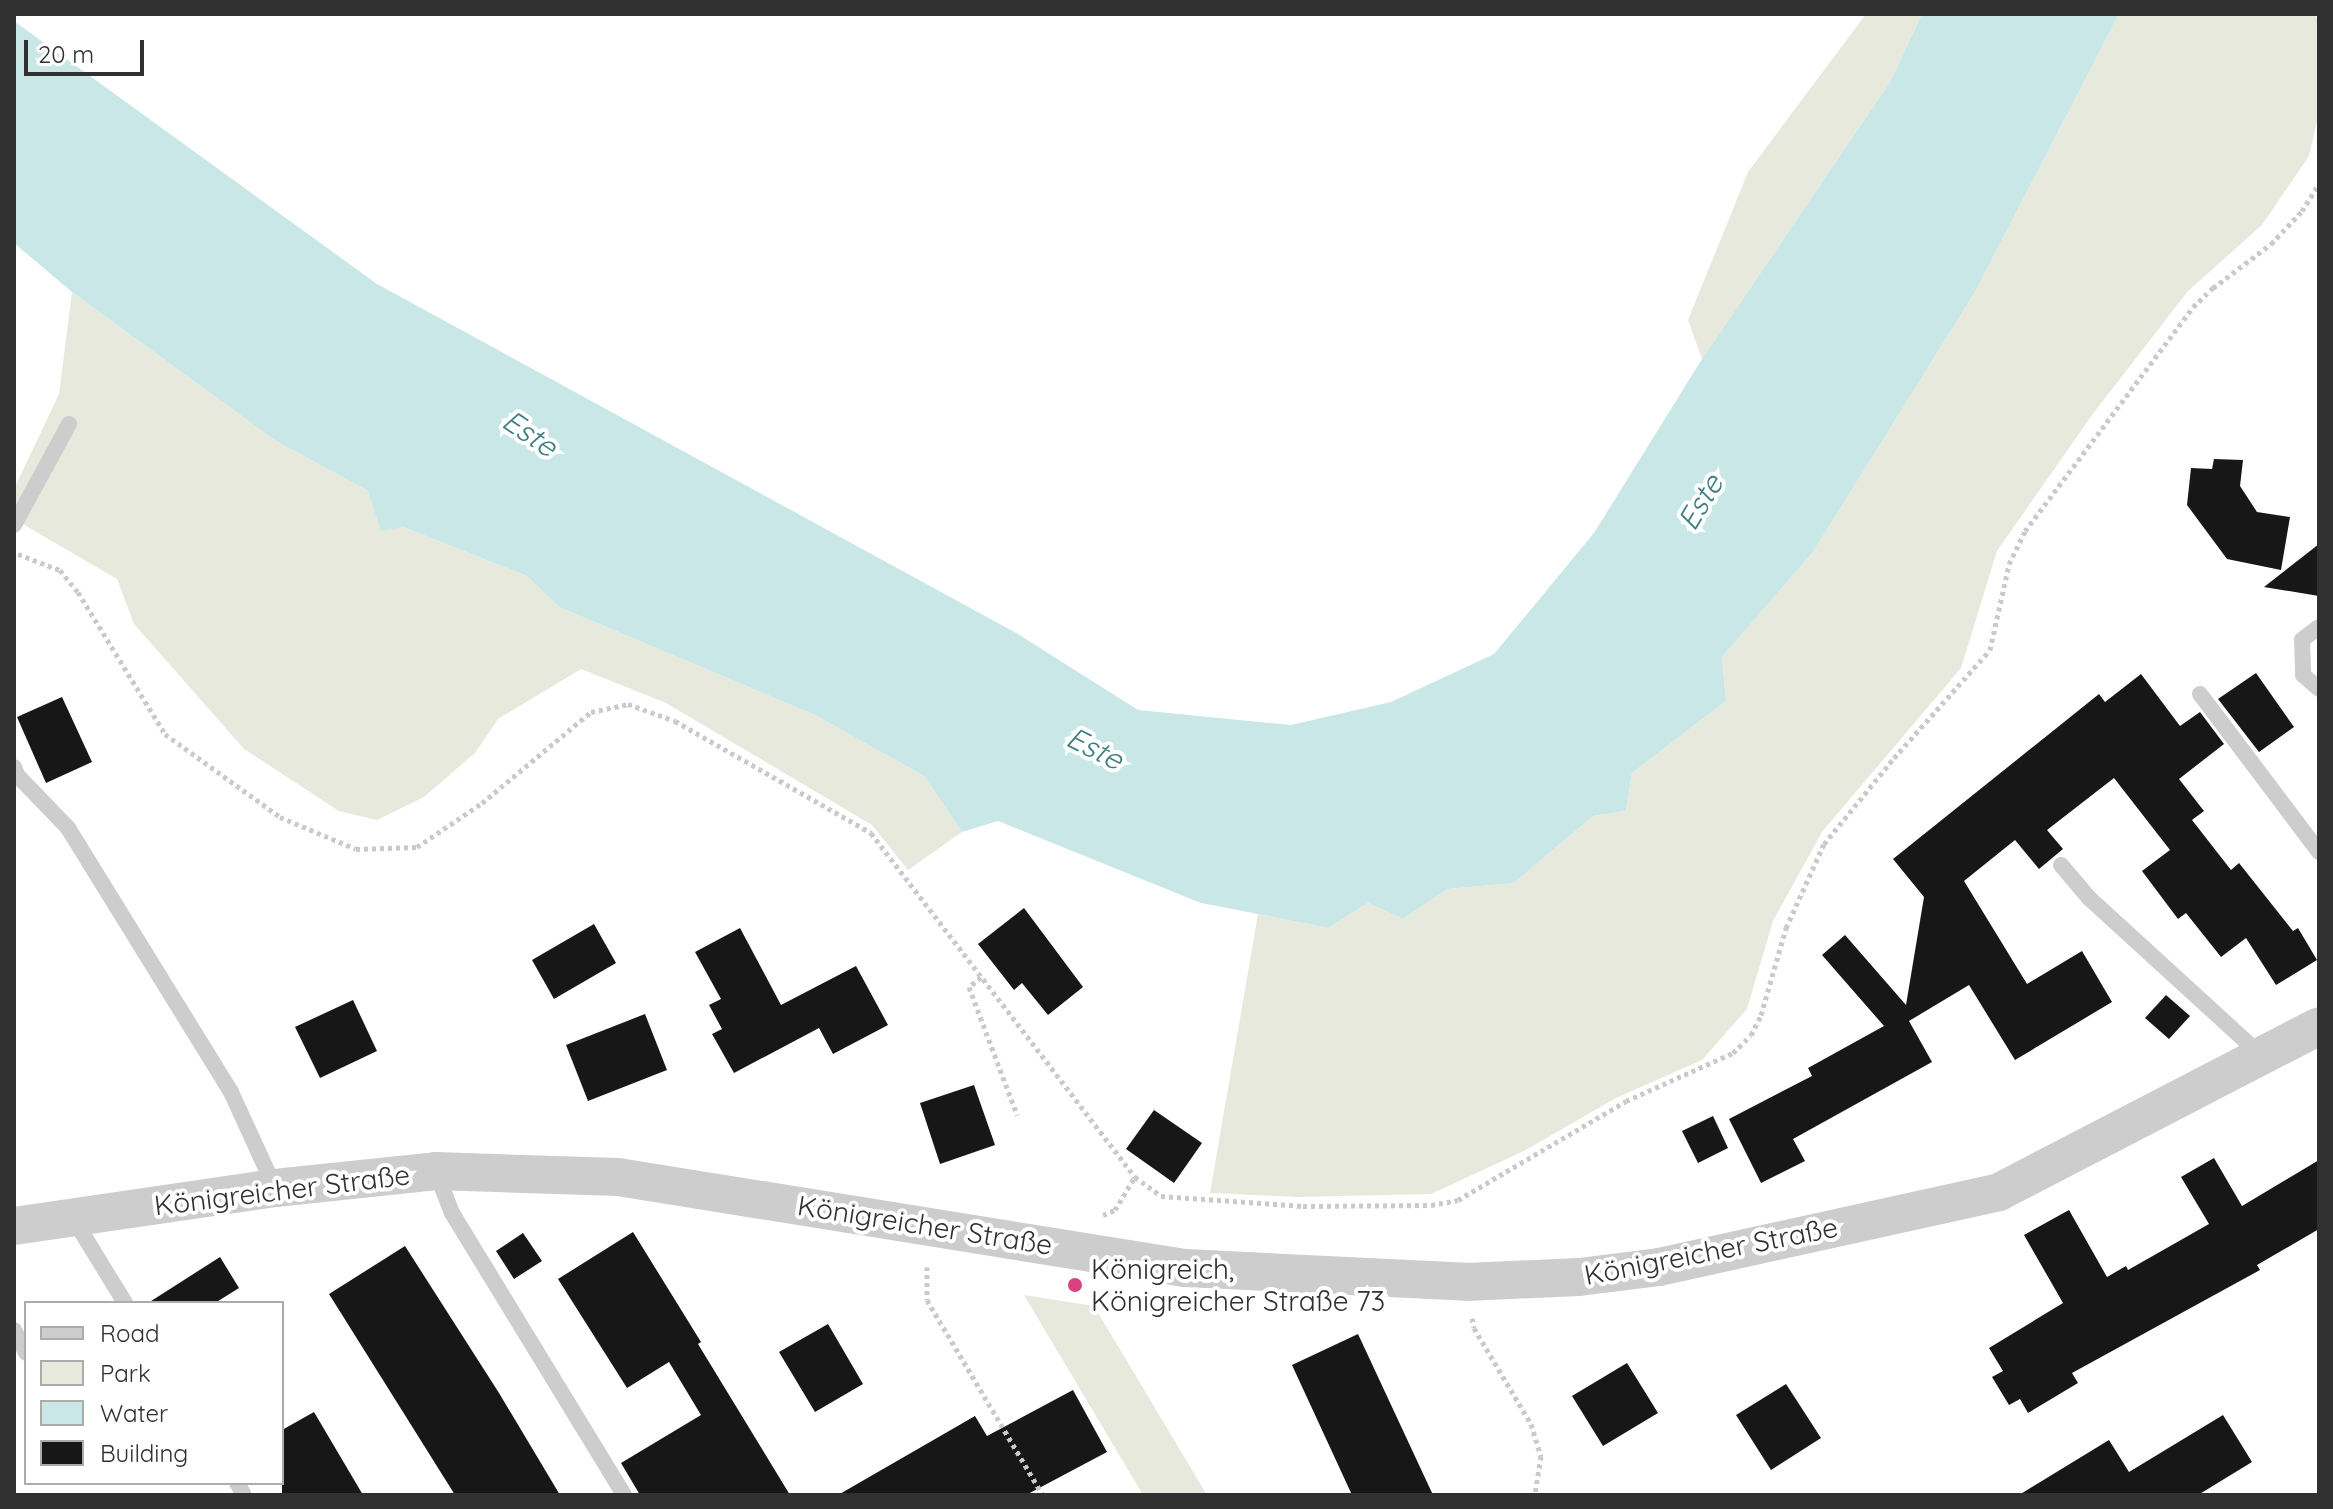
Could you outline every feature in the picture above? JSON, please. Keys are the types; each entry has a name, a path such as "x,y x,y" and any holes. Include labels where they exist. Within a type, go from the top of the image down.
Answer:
{"street":[{"name":"Königreicher Straße","path":"15,1224 275,1188 436,1171 618,1177 1185,1268 1467,1282 1579,1277 1659,1267 1999,1192 2319,1026"}],"lane":[{"path":"14,525 69,424"},
{"path":"2319,627 2302,640 2303,675 2319,689"},
{"path":"2200,694 2319,852"},
{"path":"14,767 17,775 68,828 231,1092 275,1188"},
{"path":"2061,865 2089,898 2262,1056"},
{"path":"436,1171 452,1213 624,1495"},
{"path":"72,1217 124,1301"},
{"path":"14,1330 24,1349"}],"path":[{"path":"14,552 60,570 78,592 165,734 280,817 356,849 417,847 482,803 591,712 628,704 675,721 871,833 1135,1177 1161,1196 1271,1204 1431,1205 1458,1200 1626,1101 1733,1053 1751,1035 1761,1015 1786,928 1824,844 1894,758 1990,650 2009,564 2025,531 2193,307 2271,244 2302,211 2319,184"},
{"path":"981,977 969,987 1017,1115"},
{"path":"1100,1217 1115,1210 1135,1177"},
{"path":"926,1226 927,1300 1043,1495"},
{"path":"1467,1282 1474,1328 1531,1424 1541,1456 1535,1495"}],"green space":[{"path":"1866,14 1922,14 1890,82 1702,359 1688,320 1748,172"},
{"path":"2119,14 2315,14 2319,23 2319,112 2309,156 2262,225 2188,291 2092,415 1997,551 1961,668 1822,832 1773,921 1747,1009 1702,1060 1616,1098 1524,1151 1431,1194 1297,1197 1210,1193 1258,914 1328,928 1368,903 1403,919 1448,889 1514,883 1593,816 1626,811 1632,773 1726,701 1722,657 1813,552 1975,292"},
{"path":"72,292 276,441 368,491 403,527 527,576 559,607 815,715 924,776 962,832 908,870 872,825 666,703 581,669 498,719 475,753 424,797 377,820 339,811 244,749 134,624 117,579 14,519 14,489 59,394"},
{"path":"1024,1295 1094,1306 1207,1495 1143,1495"}],"water":[{"name":"Este","path":"1922,14 2119,14 1975,292 1813,552 1722,657 1726,701 1632,773 1626,811 1593,816 1514,883 1448,889 1403,919 1368,903 1328,928 1201,903 998,821 962,832 924,776 815,715 559,607 527,576 403,527 381,531 368,491 276,441 72,292 14,243 14,21 377,284 1018,634 1138,710 1291,725 1391,702 1494,654 1594,533 1702,359 1890,82"}],"building":[{"path":"2214,459 2243,460 2240,486 2257,512 2290,517 2281,570 2227,559 2187,505 2191,468 2212,469"},
{"path":"2319,544 2319,596 2264,587"},
{"path":"2256,673 2294,727 2259,752 2218,699"},
{"path":"2141,674 2180,726 2200,712 2224,744 2179,779 2204,811 2192,820 2231,870 2239,863 2293,931 2298,928 2317,960 2276,985 2246,938 2221,957 2186,913 2178,919 2142,871 2170,850 2114,778 2047,830 2063,849 2039,869 2015,840 1964,881 2027,984 2082,951 2112,1002 2015,1060 1969,985 1909,1021 1932,1062 1793,1139 1805,1161 1761,1183 1729,1119 1812,1076 1808,1068 1884,1026 1822,955 1845,935 1906,1005 1924,897 1893,859 2099,694 2105,702"},
{"path":"62,697 92,762 46,783 17,717"},
{"path":"1024,908 1083,987 1048,1015 1022,983 1014,990 978,944"},
{"path":"594,924 616,963 554,999 532,960"},
{"path":"740,928 781,1005 856,966 888,1025 833,1054 819,1028 734,1073 712,1034 722,1029 709,1005 721,999 695,952"},
{"path":"2166,995 2190,1016 2169,1039 2145,1018"},
{"path":"353,1000 377,1051 320,1078 295,1027"},
{"path":"645,1014 667,1070 588,1101 566,1045"},
{"path":"974,1085 995,1145 940,1164 920,1103"},
{"path":"1154,1110 1202,1143 1174,1183 1126,1149"},
{"path":"1713,1116 1728,1148 1698,1163 1682,1131"},
{"path":"2214,1158 2242,1206 2319,1160 2319,1229 2257,1265 2260,1270 2072,1373 2078,1383 2028,1413 2020,1399 2009,1405 1992,1377 2003,1371 1989,1348 2063,1303 2024,1235 2069,1210 2107,1277 2126,1266 2128,1270 2209,1224 2181,1177"},
{"path":"633,1232 790,1495 640,1495 621,1463 701,1415 669,1362 627,1388 558,1279"},
{"path":"523,1233 542,1261 514,1279 496,1251"},
{"path":"405,1246 560,1495 455,1495 329,1294"},
{"path":"220,1257 239,1288 218,1301 151,1301"},
{"path":"828,1324 863,1384 815,1412 779,1352"},
{"path":"1358,1334 1433,1495 1352,1495 1292,1365"},
{"path":"1627,1363 1658,1413 1603,1446 1572,1396"},
{"path":"1786,1384 1821,1438 1771,1470 1736,1415"},
{"path":"1073,1390 1107,1452 1026,1495 838,1495 975,1416 987,1436"},
{"path":"314,1412 363,1495 282,1495 284,1429"},
{"path":"2223,1415 2252,1462 2198,1495 2019,1495 2109,1440 2129,1472"}],"place":[{"name":"Königreich, Königreicher Straße 73","path":"1075,1285"}]}
